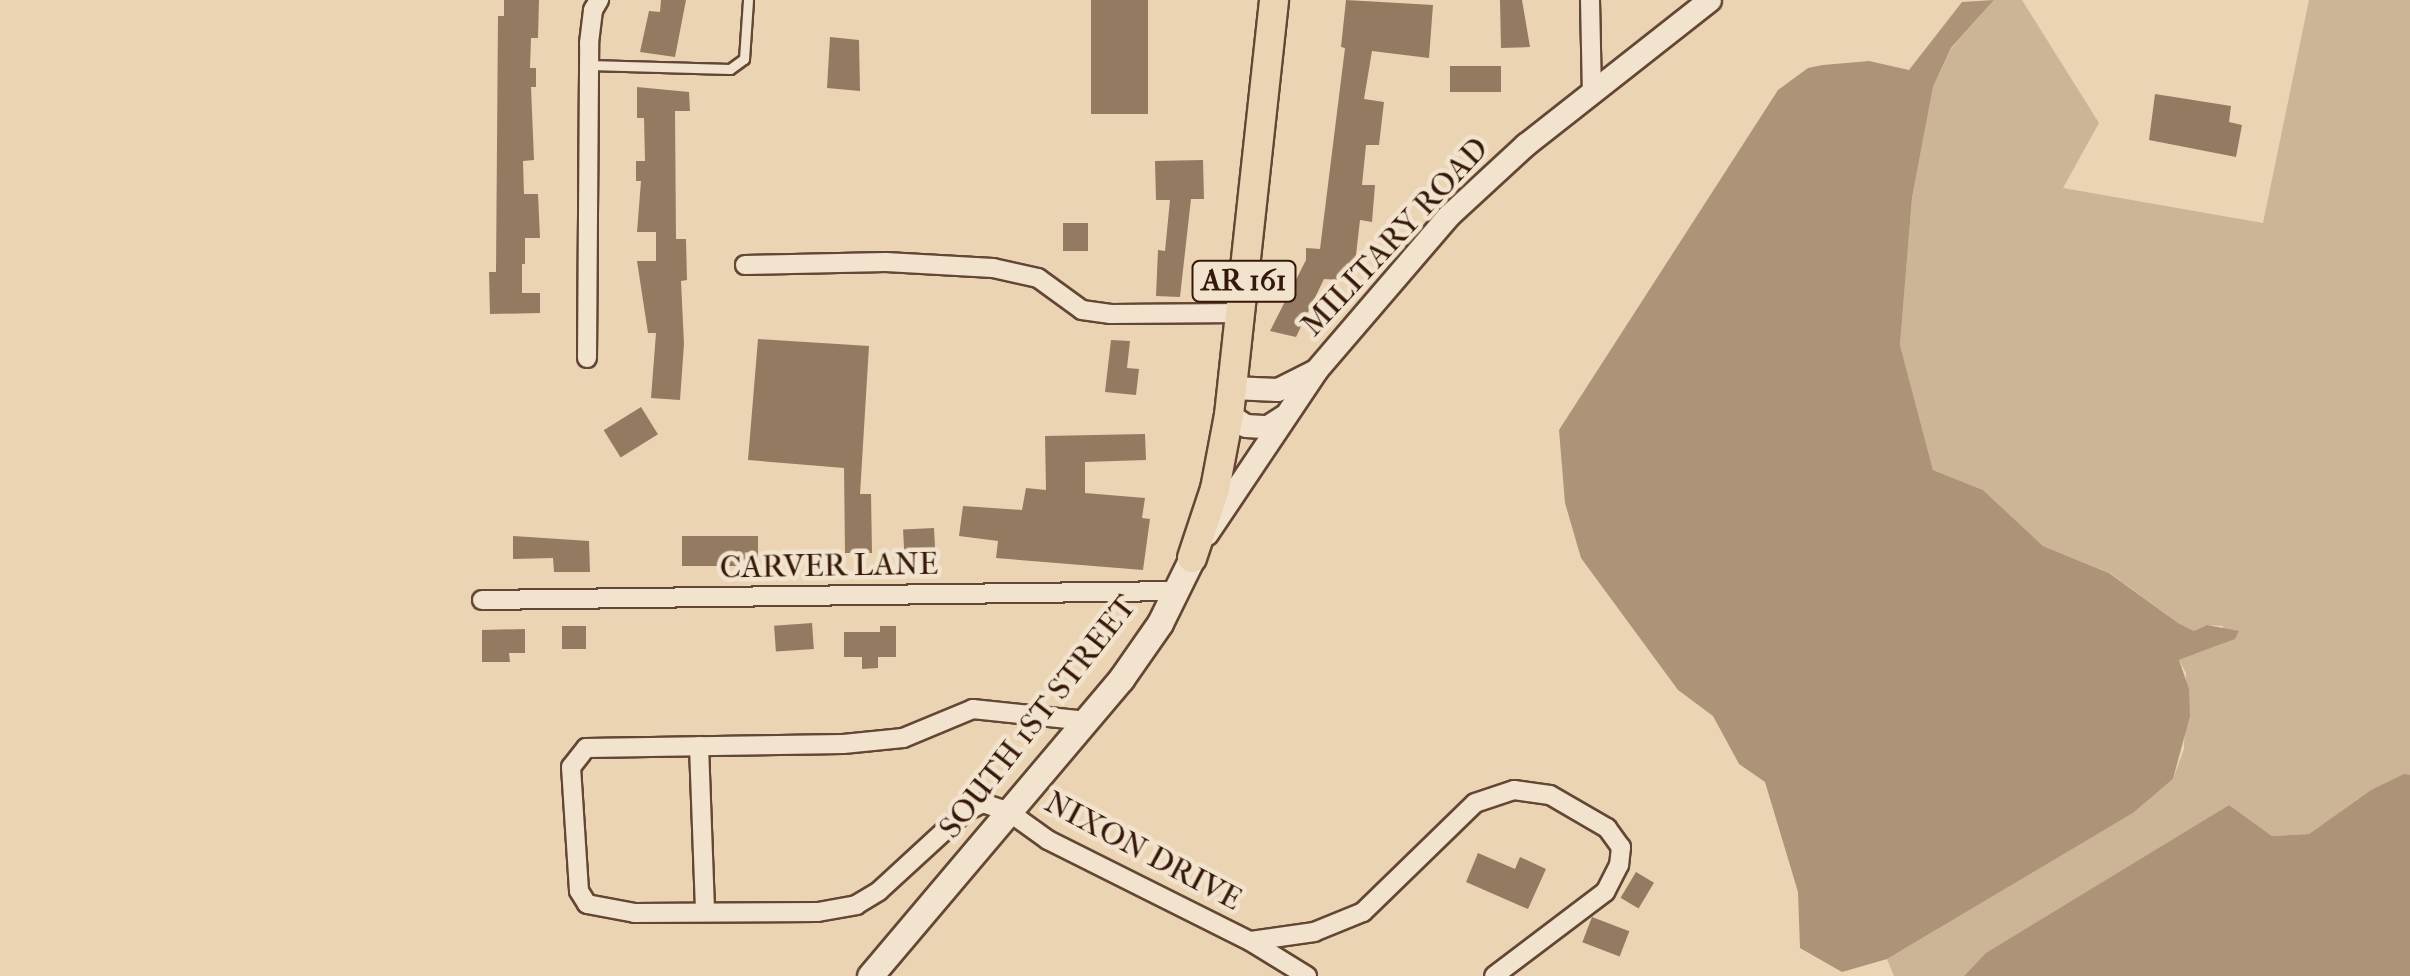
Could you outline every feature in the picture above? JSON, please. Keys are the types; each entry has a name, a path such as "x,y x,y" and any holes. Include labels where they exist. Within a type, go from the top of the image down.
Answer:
{"main road":[{"name":"SOUTH 1ST STREET","path":"870,976 1086,721 1150,637 1192,558 1215,489 1230,402 1274,0"}],"street":[{"path":"588,358 589,65 593,10 599,0"},
{"path":"1590,0 1592,92"},
{"name":"MILITARY ROAD","path":"1192,558 1254,458 1317,370 1449,216 1526,145 1710,0"},
{"path":"745,265 886,262 993,268 1038,278 1082,310 1111,314 1240,314"},
{"name":"MILITARY ROAD","path":"1230,402 1278,390 1317,370"},
{"path":"1230,402 1246,426 1268,427 1293,406"},
{"name":"CARVER LANE","path":"482,600 1177,591"},
{"path":"1009,812 983,803 965,812 879,891 856,905 818,912 635,913 587,904 579,892 571,767 575,756 599,744 699,746 903,738 974,709 1086,721"},
{"path":"699,746 705,912"},
{"name":"NIXON DRIVE","path":"1250,941 1314,932 1363,912 1475,803 1514,790 1550,795 1607,828 1622,847 1619,865 1605,892 1494,976"},
{"name":"NIXON DRIVE","path":"1009,812 1048,840 1250,941 1307,976"}],"lane":[{"path":"589,65 730,69 744,59 748,0"}],"shaded area":[{"path":"1994,0 2022,0 2099,123 2063,188 2263,223 2309,0 2410,0 2410,775 2371,790 2309,834 2272,836 2229,805 1987,953 1964,976 1894,976 1887,959 2133,813 2173,779 2184,749 2186,673 2179,660 2222,644 2223,626 2207,625 2194,631 2178,623 2110,573 2043,546 1983,490 1933,470 1900,345 1912,198 1933,87 1951,49"},
{"path":"1994,0 1951,48 1933,87 1912,198 1900,345 1933,470 1983,490 2043,546 2109,573 2178,623 2194,631 2207,625 2239,631 2235,639 2179,660 2189,689 2190,716 2173,779 2133,813 1887,959 1842,972 1800,948 1798,892 1765,782 1739,764 1713,716 1678,690 1581,558 1565,503 1559,430 1778,90 1808,68 1823,65 1869,61 1909,70 1962,2"},
{"path":"2404,774 2410,775 2410,976 1964,976 1986,953 2229,805 2272,836 2309,834 2371,790"}],"building":[{"path":"504,0 539,0 538,38 531,38 530,68 536,68 536,87 531,87 534,160 523,161 524,194 538,194 540,238 525,238 522,293 540,293 540,313 490,314 489,272 496,272 498,16 504,16"},
{"path":"661,0 686,0 675,57 640,52 649,11 660,12"},
{"path":"1091,0 1148,0 1148,114 1091,114"},
{"path":"1346,0 1433,5 1429,58 1372,51 1364,99 1384,102 1379,145 1366,145 1362,185 1375,185 1372,222 1360,220 1353,281 1324,279 1296,337 1270,331 1306,260 1306,248 1320,249 1345,48 1341,47"},
{"path":"1500,0 1522,0 1530,47 1501,48"},
{"path":"830,37 859,40 860,91 827,88"},
{"path":"1450,66 1501,66 1501,92 1450,92"},
{"path":"637,87 689,92 690,111 675,111 676,239 686,239 687,280 681,281 684,344 680,400 651,398 656,333 648,333 637,261 656,261 656,232 637,232 641,181 636,181 636,161 645,161 644,118 637,118"},
{"path":"2155,94 2231,106 2229,122 2242,125 2236,157 2149,140"},
{"path":"1203,160 1204,199 1191,199 1180,297 1156,296 1158,250 1165,251 1170,200 1156,200 1155,161"},
{"path":"1063,223 1088,223 1088,251 1063,251"},
{"path":"758,339 869,346 860,494 871,494 872,553 845,553 844,468 748,460"},
{"path":"1111,340 1130,341 1127,368 1139,369 1136,395 1105,392"},
{"path":"641,407 658,434 621,457 604,430"},
{"path":"1145,434 1146,460 1085,462 1085,493 1145,498 1142,518 1150,519 1143,570 996,558 998,541 959,536 963,506 1022,510 1026,488 1046,490 1045,436"},
{"path":"934,528 936,563 905,565 903,530"},
{"path":"513,536 589,541 590,572 554,572 553,558 513,559"},
{"path":"682,536 758,536 758,566 682,566"},
{"path":"812,623 814,649 776,652 774,626"},
{"path":"562,626 586,626 586,649 562,649"},
{"path":"880,626 896,626 896,657 878,657 878,668 862,669 862,657 844,657 844,632 880,632"},
{"path":"525,629 525,653 509,653 510,662 482,662 482,630"},
{"path":"1478,853 1515,869 1520,857 1546,869 1528,909 1466,882"},
{"path":"1636,872 1654,883 1639,909 1621,898"},
{"path":"1592,917 1629,931 1620,957 1582,942"}]}
